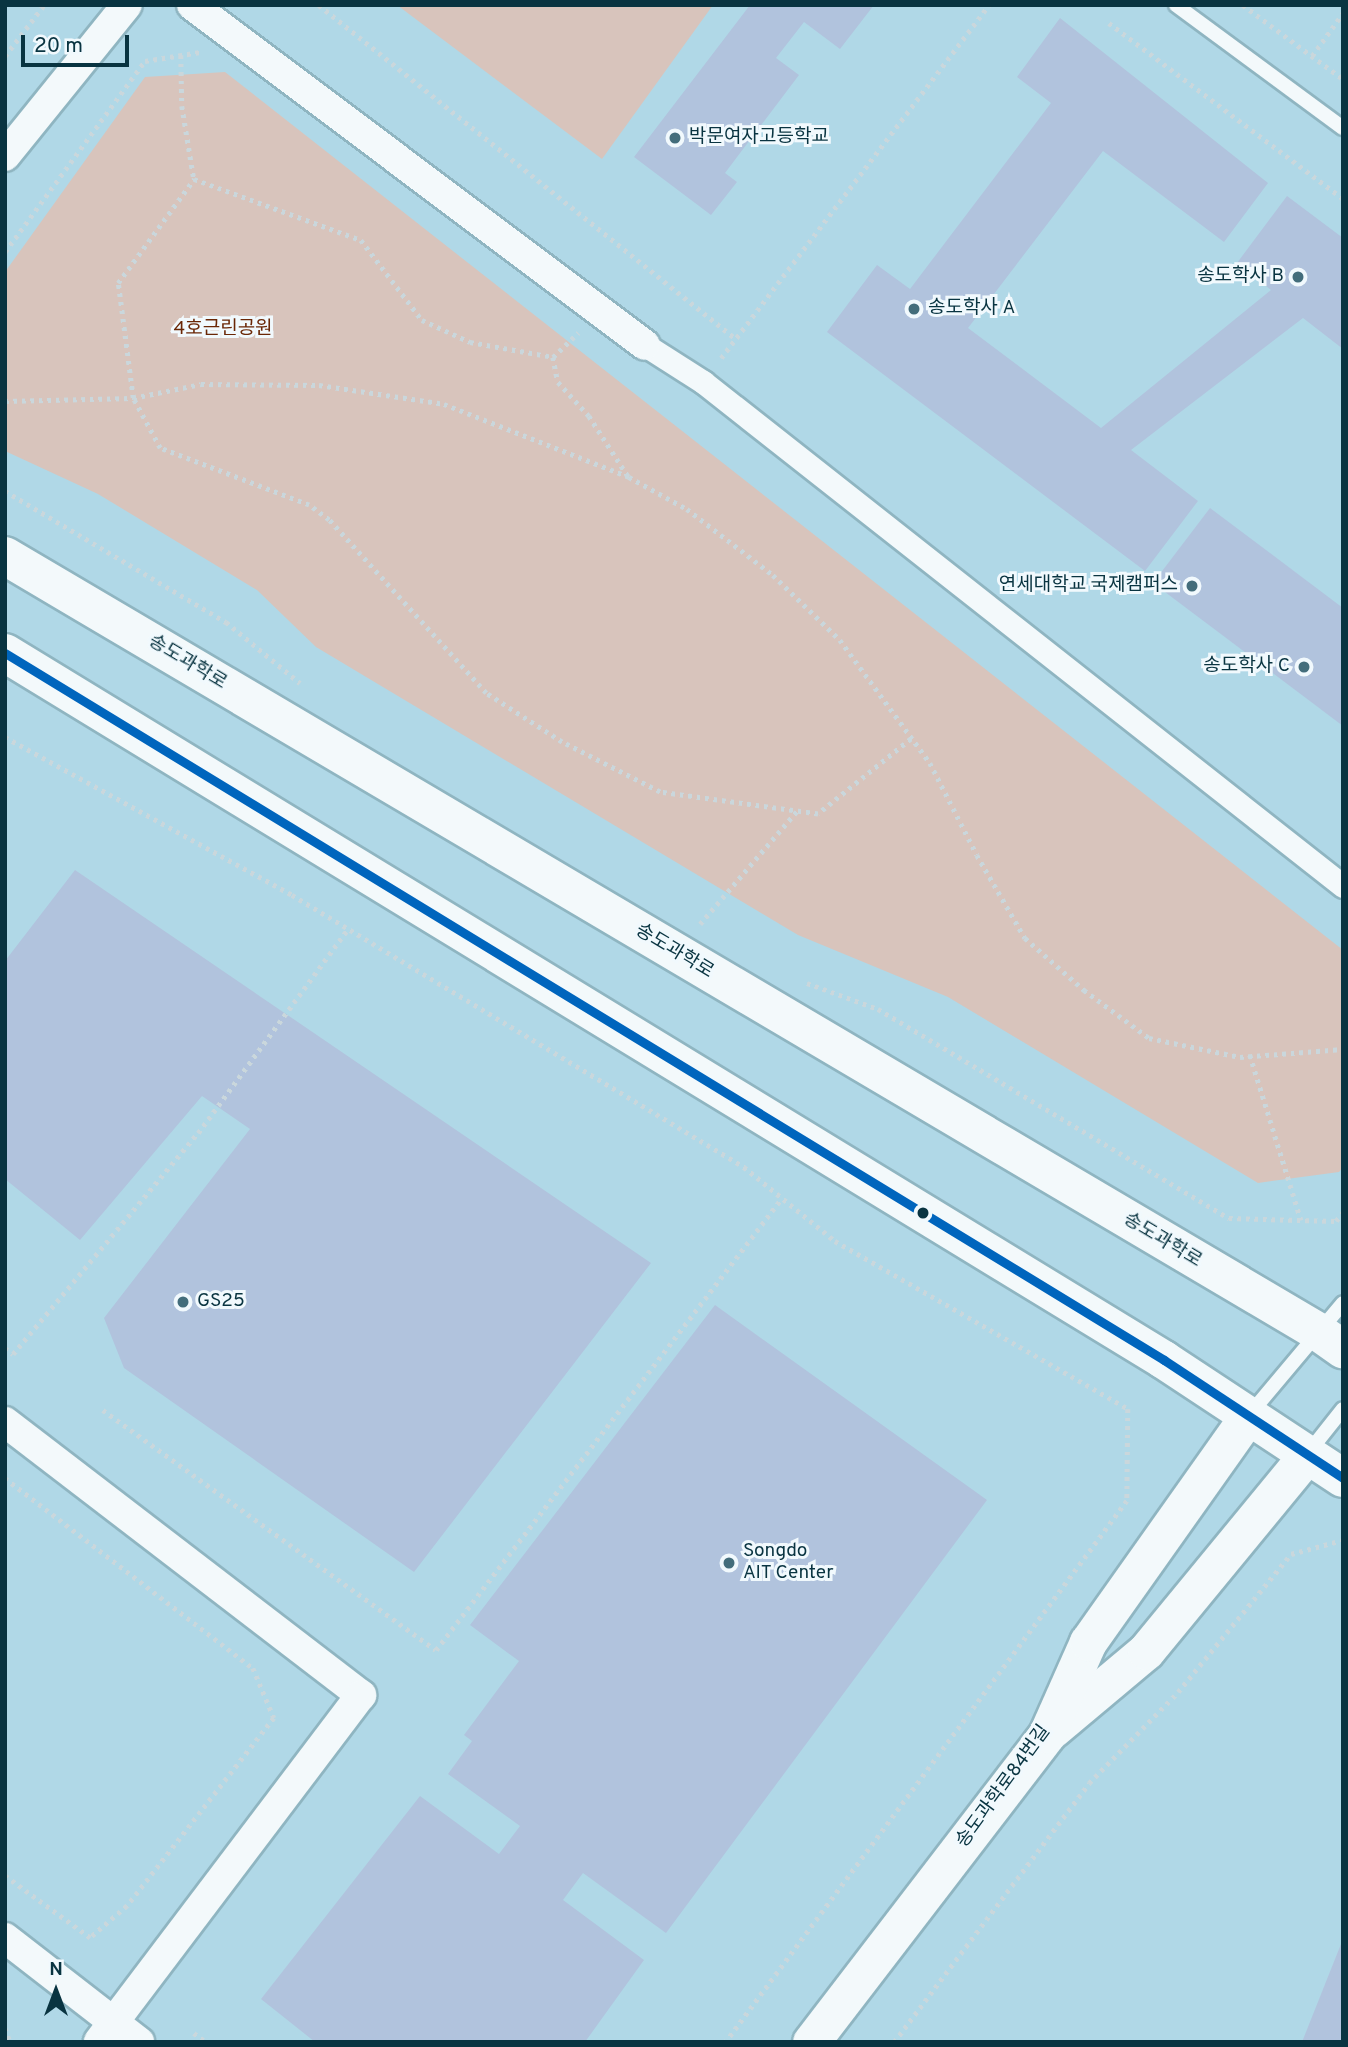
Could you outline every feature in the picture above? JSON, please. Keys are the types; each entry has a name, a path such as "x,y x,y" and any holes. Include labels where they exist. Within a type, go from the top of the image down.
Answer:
{"main road":[{"name":"송도과학로","path":"5,556 1330,1340"},
{"path":"5,653 1152,1352 1343,1478"}],"street":[{"path":"5,156 127,5"},
{"path":"192,5 645,345 704,382 1343,886"},
{"name":"송도과학로84번길","path":"811,2042 1046,1734 1088,1642 1248,1416"},
{"path":"5,1422 361,1695 107,2032"},
{"path":"1046,1734 1146,1651 1307,1454"},
{"path":"5,1938 107,2032 139,2042"}],"lane":[{"path":"1176,5 1343,128"},
{"path":"1248,1416 1330,1340 1343,1303"},
{"path":"1307,1454 1343,1409"}],"path":[{"path":"5,56 44,5"},
{"path":"319,5 736,340"},
{"path":"704,382 989,5"},
{"path":"1243,5 1343,79"},
{"path":"1312,56 1343,13"},
{"path":"1109,23 1343,199"},
{"path":"5,252 145,61 211,50"},
{"path":"181,55 182,106 194,179 118,283 133,398 160,448 300,501 328,520 486,693 562,742 660,792 818,814 911,739"},
{"path":"194,179 361,240 422,320 470,342 553,357"},
{"path":"568,324 588,340"},
{"path":"553,357 579,332"},
{"path":"553,357 558,382 589,416 629,477"},
{"path":"5,401 133,398 201,384 319,385 444,404 629,477 687,509 773,575 839,640 930,763 977,855 1025,938 1084,990 1149,1038 1240,1057 1343,1049"},
{"path":"5,491 226,622 306,688"},
{"path":"6,738 348,929 744,1167 835,1241 1128,1409 1127,1501 726,2042"},
{"path":"700,925 798,810"},
{"path":"688,918 712,932"},
{"path":"5,1348 13,1354 198,1133 348,929"},
{"path":"794,979 878,1009 1229,1218 1336,1221 1343,1212"},
{"path":"1250,1055 1301,1220"},
{"path":"103,1410 436,1650 782,1198"},
{"path":"5,1478 253,1668 274,1718 127,1906 90,1938 5,1876"},
{"path":"894,2042 1089,1783 1178,1692 1291,1554 1343,1540"},
{"path":"5,2028 10,2042"},
{"path":"194,2033 206,2042"}],"green space":[{"path":"397,5 713,5 602,159"},
{"name":"4호근린공원","path":"225,72 1343,950 1343,1167 1339,1172 1258,1183 948,997 798,935 316,647 257,590 98,494 5,451 5,272 145,77"}],"building":[{"path":"750,5 874,5 840,49 804,22 776,58 799,75 725,173 737,182 711,215 634,157"},
{"name":"송도학사 A","path":"1060,18 1268,183 1224,242 1103,151 968,328 1101,428 1271,290 1237,263 1287,196 1343,238 1343,349 1303,318 1131,450 1198,501 1145,571 827,332 877,265 910,289 1051,103 1017,77"},
{"name":"송도학사 C","path":"1210,508 1343,608 1343,726 1153,583"},
{"path":"75,870 651,1263 414,1572 124,1368 104,1318 250,1129 202,1096 80,1240 5,1179 5,961"},
{"name":"Songdo AIT Center","path":"715,1305 987,1500 666,1933 583,1873 563,1900 644,1960 585,2042 315,2042 261,1999 420,1796 499,1854 520,1826 448,1774 472,1741 464,1735 519,1661 470,1625"},
{"path":"1343,1939 1343,2042 1302,2042"}],"transit line":[{"path":"5,653 1164,1360 1343,1478"}],"place":[{"name":"박문여자고등학교","path":"675,138"},
{"name":"송도학사 B","path":"1298,277"},
{"name":"송도학사 A","path":"914,309"},
{"name":"연세대학교 국제캠퍼스","path":"1192,586"},
{"name":"송도학사 C","path":"1304,667"},
{"name":"GS25","path":"183,1302"},
{"name":"Songdo AIT Center","path":"729,1563"}]}
